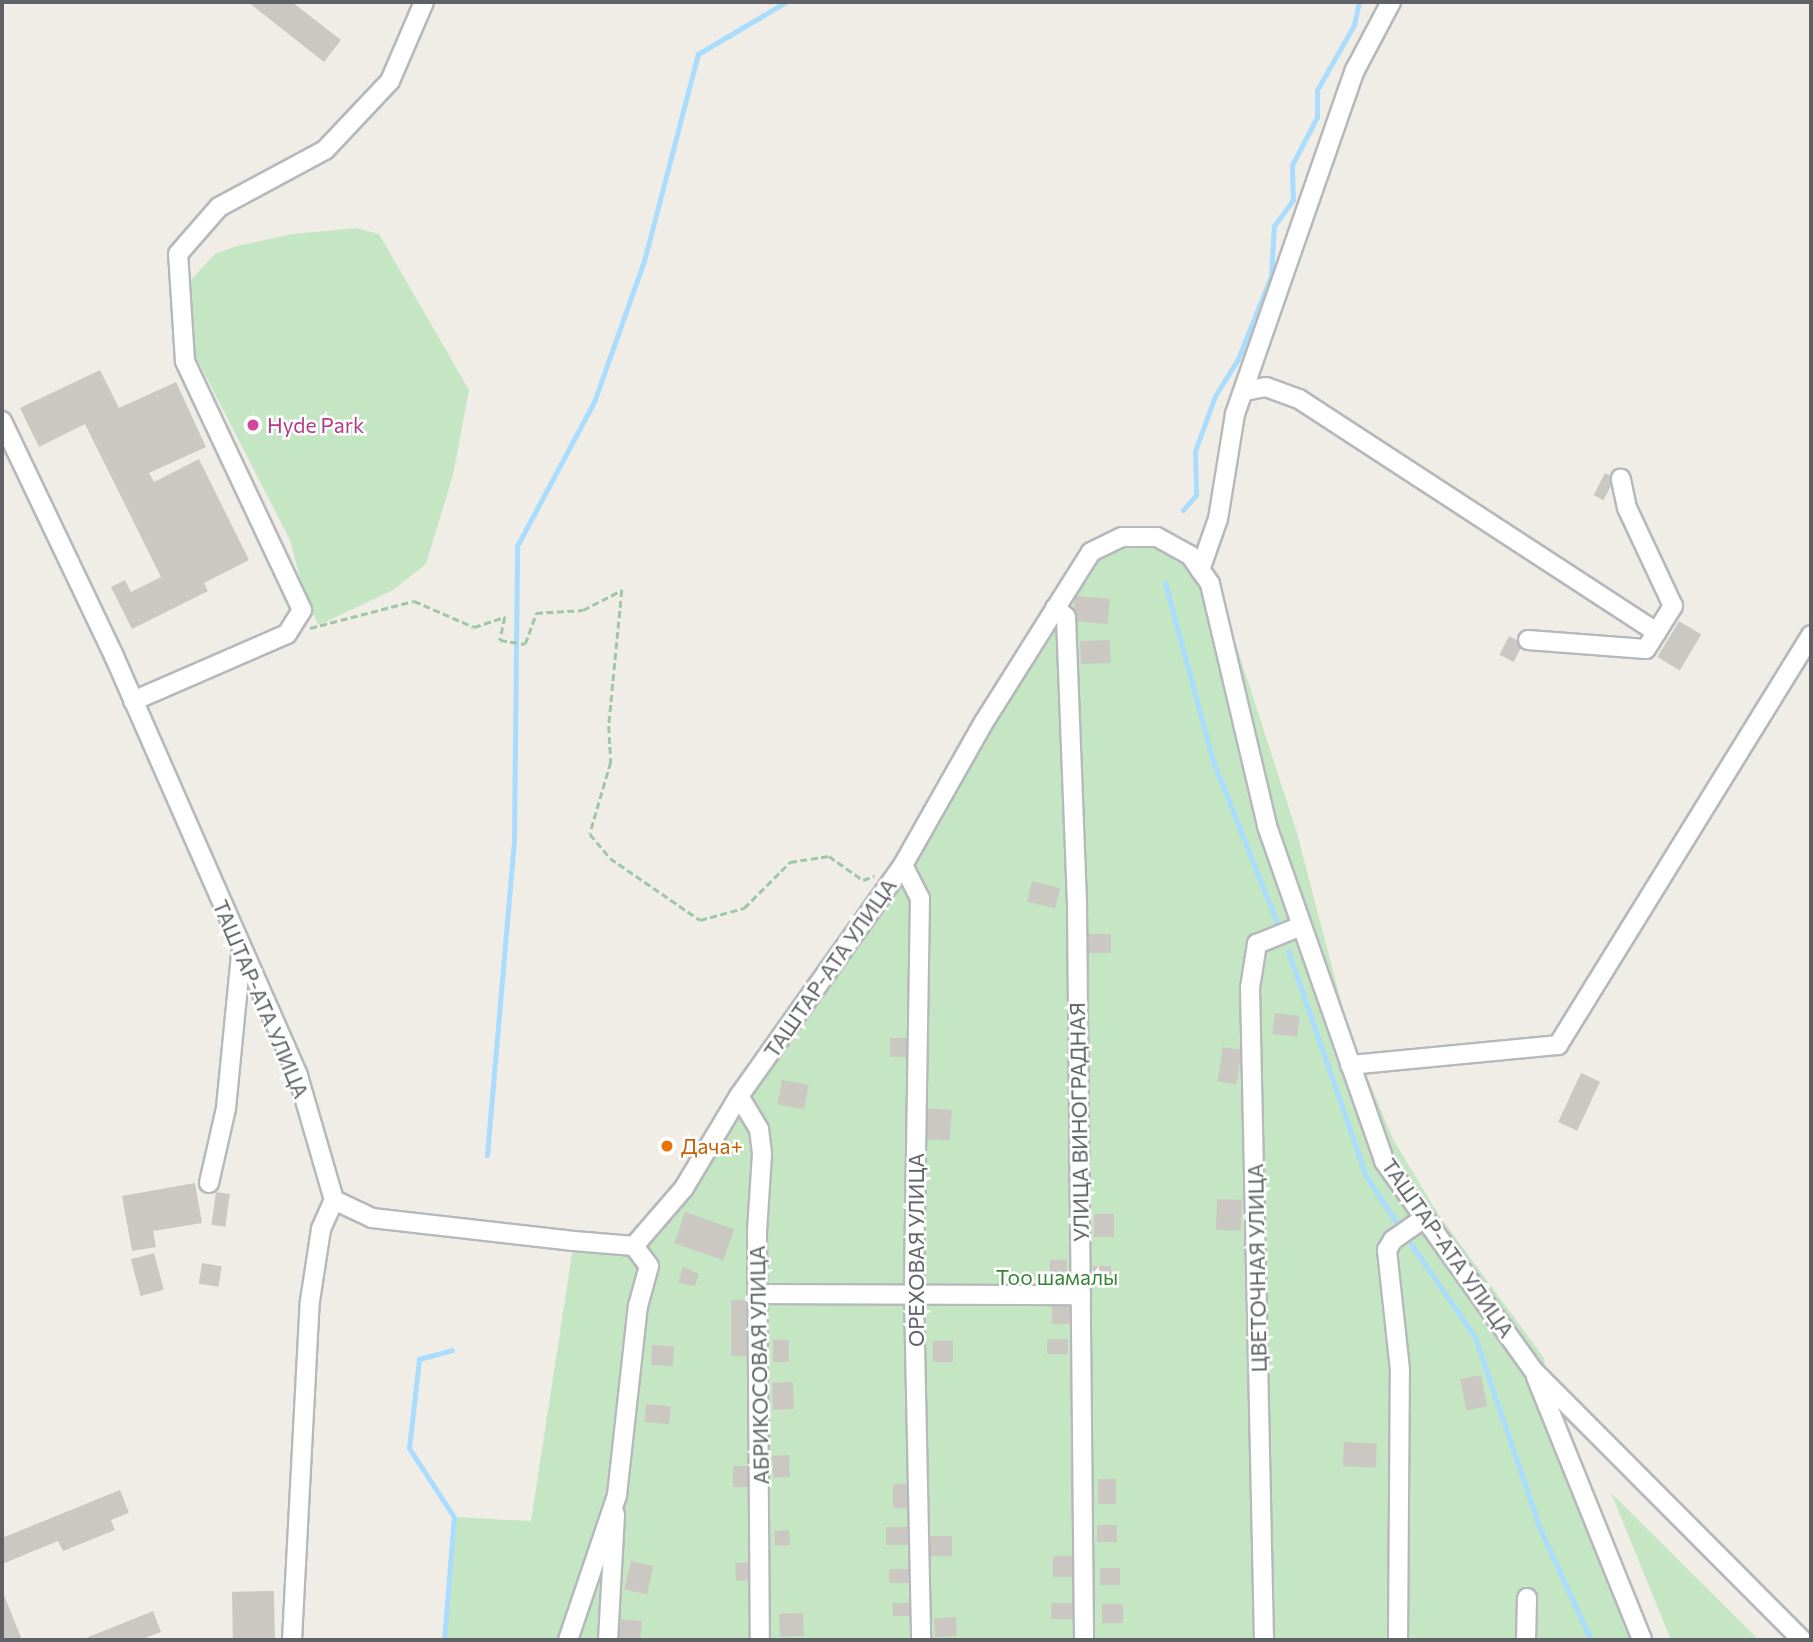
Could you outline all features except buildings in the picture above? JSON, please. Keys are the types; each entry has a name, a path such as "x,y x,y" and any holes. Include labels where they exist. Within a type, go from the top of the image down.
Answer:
{"street":[{"path":"133,701 287,634 302,610 185,361 178,254 219,206 324,150 390,80 425,2"},
{"path":"1200,570 1218,519 1235,414 1355,70 1391,2"},
{"path":"1245,391 1266,387 1299,399 1657,632"},
{"name":"ТАШТАР-АТА УЛИЦА","path":"2,421 133,701 298,1076 334,1200"},
{"path":"1528,640 1646,649 1673,606 1627,508 1621,479"},
{"name":"ТАШТАР-АТА УЛИЦА","path":"634,1246 684,1188 739,1096 903,864 1091,552 1122,537 1157,537 1190,555 1210,584 1267,826 1384,1161 1534,1371"},
{"name":"УЛИЦА ВИНОГРАДНАЯ","path":"1055,608 1066,617 1077,908 1084,1640"},
{"path":"1350,1065 1558,1045 1811,635"},
{"name":"ОРЕХОВАЯ УЛИЦА","path":"903,864 920,898 914,1297 921,1640"},
{"name":"ЦВЕТОЧНАЯ УЛИЦА","path":"1264,1640 1250,988 1257,944 1301,926"},
{"path":"209,1183 226,1108 241,951"},
{"name":"АБРИКОСОВАЯ УЛИЦА","path":"739,1096 759,1129 760,1640"},
{"path":"292,1640 310,1301 321,1228 334,1200 372,1218 634,1246 649,1266 638,1306 617,1495 608,1640"},
{"path":"1398,1640 1400,1370 1387,1250 1393,1240 1425,1217"},
{"path":"761,1294 914,1297 1081,1295"},
{"path":"1534,1371 1642,1640"},
{"path":"1534,1371 1802,1640"},
{"path":"568,1640 617,1495"},
{"path":"1526,1640 1527,1598"}],"path":[{"path":"287,634 414,601 474,627 505,617 500,640 525,644 536,613 583,610 622,590 609,726 611,762 590,834 610,858 700,920 744,908 790,862 829,856 863,880 903,864"}],"green space":[{"path":"356,228 379,234 469,390 453,475 426,564 393,590 319,625 306,601 290,540 195,355 185,303 186,285 215,254 237,246 293,234"},
{"name":"Тоо шамалы","path":"1157,537 1210,584 1230,626 1297,833 1350,1036 1393,1139 1438,1214 1544,1358 1554,1437 1638,1640 444,1640 454,1517 531,1521 574,1241 634,1246 903,865 1091,552"},
{"path":"1611,1493 1759,1640 1671,1640"}],"waterway":[{"path":"487,1155 514,840 517,546 594,402 644,261 698,54 786,2"},
{"path":"1183,510 1196,495 1195,451 1215,396 1238,359 1271,276 1274,226 1293,200 1292,165 1317,117 1317,90 1354,25 1359,2"},
{"path":"1165,583 1213,761 1279,928"},
{"path":"1288,951 1366,1176 1400,1228"},
{"path":"1411,1244 1475,1337 1540,1529 1591,1640"},
{"path":"444,1640 454,1517 409,1448 419,1359 452,1350"}],"place":[{"name":"Hyde Park","path":"253,425"},
{"name":"Дача+","path":"667,1146"}]}
